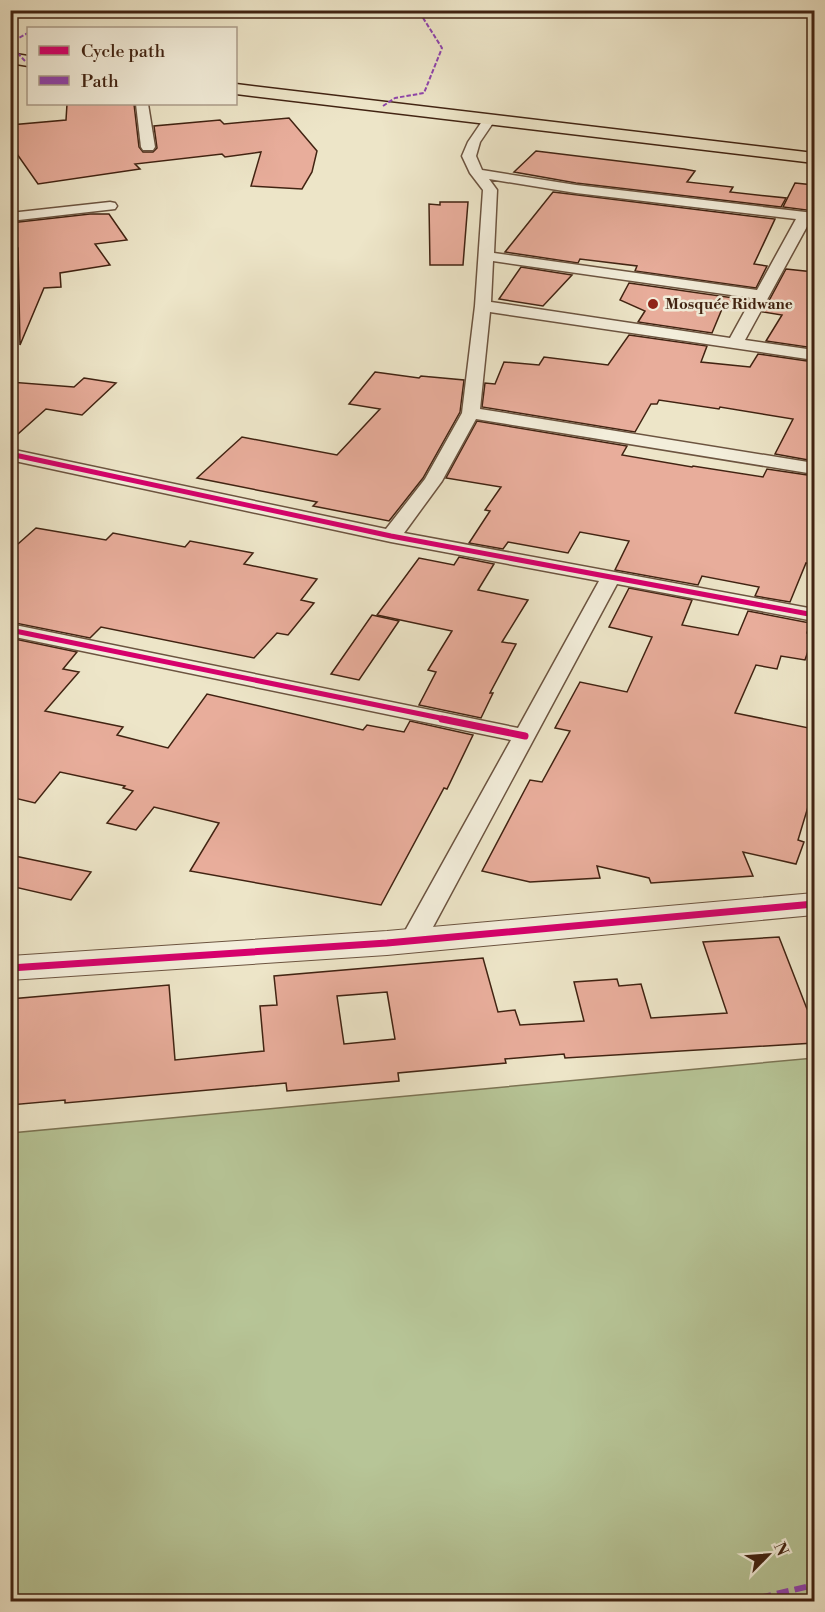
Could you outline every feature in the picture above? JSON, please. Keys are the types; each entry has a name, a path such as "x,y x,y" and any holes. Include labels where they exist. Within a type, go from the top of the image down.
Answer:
{"main road":[{"path":"10,58 27,61"},
{"path":"237,89 814,158"}],"street":[{"path":"142,105 148,147"},
{"path":"391,536 434,481 471,413 483,306 490,190 477,173 469,156 474,142 489,120"},
{"path":"477,173 576,189 809,217 761,294 735,343"},
{"path":"10,217 110,206"},
{"path":"486,256 761,294"},
{"path":"483,306 814,355"},
{"path":"471,413 814,469"},
{"path":"10,454 391,536 814,615"},
{"path":"414,940 611,577"},
{"path":"10,630 525,736"},
{"path":"10,968 414,940 814,904"}],"green space":[{"path":"814,1058 814,1601 11,1601 11,1133"}],"building":[{"path":"67,105 134,105 139,147 143,152 153,152 157,148 154,126 220,120 224,124 289,118 317,151 312,172 302,189 251,186 261,152 135,164 140,169 38,184 10,144 10,125 66,120"},
{"path":"536,151 695,171 687,182 733,187 730,192 786,198 781,207 576,183 514,172"},
{"path":"795,183 814,185 814,211 783,207"},
{"path":"553,192 775,219 754,264 767,266 756,288 635,271 637,266 580,259 578,263 505,252"},
{"path":"440,202 468,202 463,265 430,265 429,204 440,205"},
{"path":"109,214 127,240 95,244 110,265 60,273 61,287 44,288 20,345 18,248 10,249 10,223"},
{"path":"521,267 572,275 543,306 499,299"},
{"path":"786,269 814,272 814,348 766,341 782,315 763,312"},
{"path":"629,283 748,300 743,309 727,307 726,310 722,309 712,333 638,322 645,311 620,300"},
{"path":"629,335 707,346 701,362 750,367 758,354 814,362 814,461 775,454 793,419 720,407 719,409 659,400 657,404 651,404 635,432 482,407 485,383 495,384 504,362 539,365 544,357 608,365"},
{"path":"375,372 419,378 421,376 464,380 460,412 423,478 389,521 313,506 317,502 197,478 242,437 337,455 380,409 349,404"},
{"path":"84,378 116,383 82,415 46,409 10,441 10,382 74,387"},
{"path":"477,421 627,446 622,455 692,467 763,477 767,469 814,476 814,565 806,563 790,602 755,596 759,587 702,576 698,585 615,570 629,541 580,532 568,553 508,542 503,549 469,543 490,511 485,510 501,487 446,478"},
{"path":"36,528 106,540 113,533 185,547 190,541 253,553 244,564 317,579 301,600 314,603 288,635 277,633 254,658 101,627 90,638 10,622 10,551"},
{"path":"459,557 494,564 478,590 528,600 502,642 516,644 490,693 493,693 481,718 419,705 436,672 428,670 452,631 377,615 419,558 454,565"},
{"path":"629,588 692,600 682,625 738,635 748,611 810,623 807,633 814,634 805,660 781,656 777,669 756,665 735,713 814,729 814,787 798,840 804,842 796,864 743,852 753,876 651,883 649,878 597,866 600,878 530,882 482,871 530,780 542,782 570,731 555,728 580,682 627,692 652,637 609,627"},
{"path":"372,615 399,621 359,680 331,674"},
{"path":"10,638 77,652 63,669 79,672 45,711 123,727 117,735 168,748 207,694 363,730 367,725 404,732 410,721 473,735 447,789 444,788 381,905 190,871 219,823 154,807 136,830 107,823 133,791 123,788 125,786 60,772 35,803 10,797"},
{"path":"10,855 91,872 71,900 10,886"},
{"path":"779,937 807,1009 814,1008 814,1043 565,1058 564,1054 505,1059 506,1063 398,1073 399,1081 287,1091 286,1083 65,1103 65,1100 10,1105 10,999 169,985 175,1060 264,1051 260,1006 277,1005 274,976 483,958 498,1012 515,1010 520,1025 584,1021 574,982 617,979 619,986 641,984 651,1018 727,1013 703,942","holes":["387,992 395,1039 344,1044 337,996"]}],"marked path":[{"path":"383,106 395,98 424,93 442,48 418,10"},
{"path":"25,61 12,47 13,41 27,34"},
{"path":"742,1602 814,1585"}],"cycle path":[{"path":"10,454 391,536 814,615"},
{"path":"10,630 525,736"},
{"path":"10,968 387,943 814,904"}],"place":[{"name":"Mosquée Ridwane","path":"653,304"}]}
